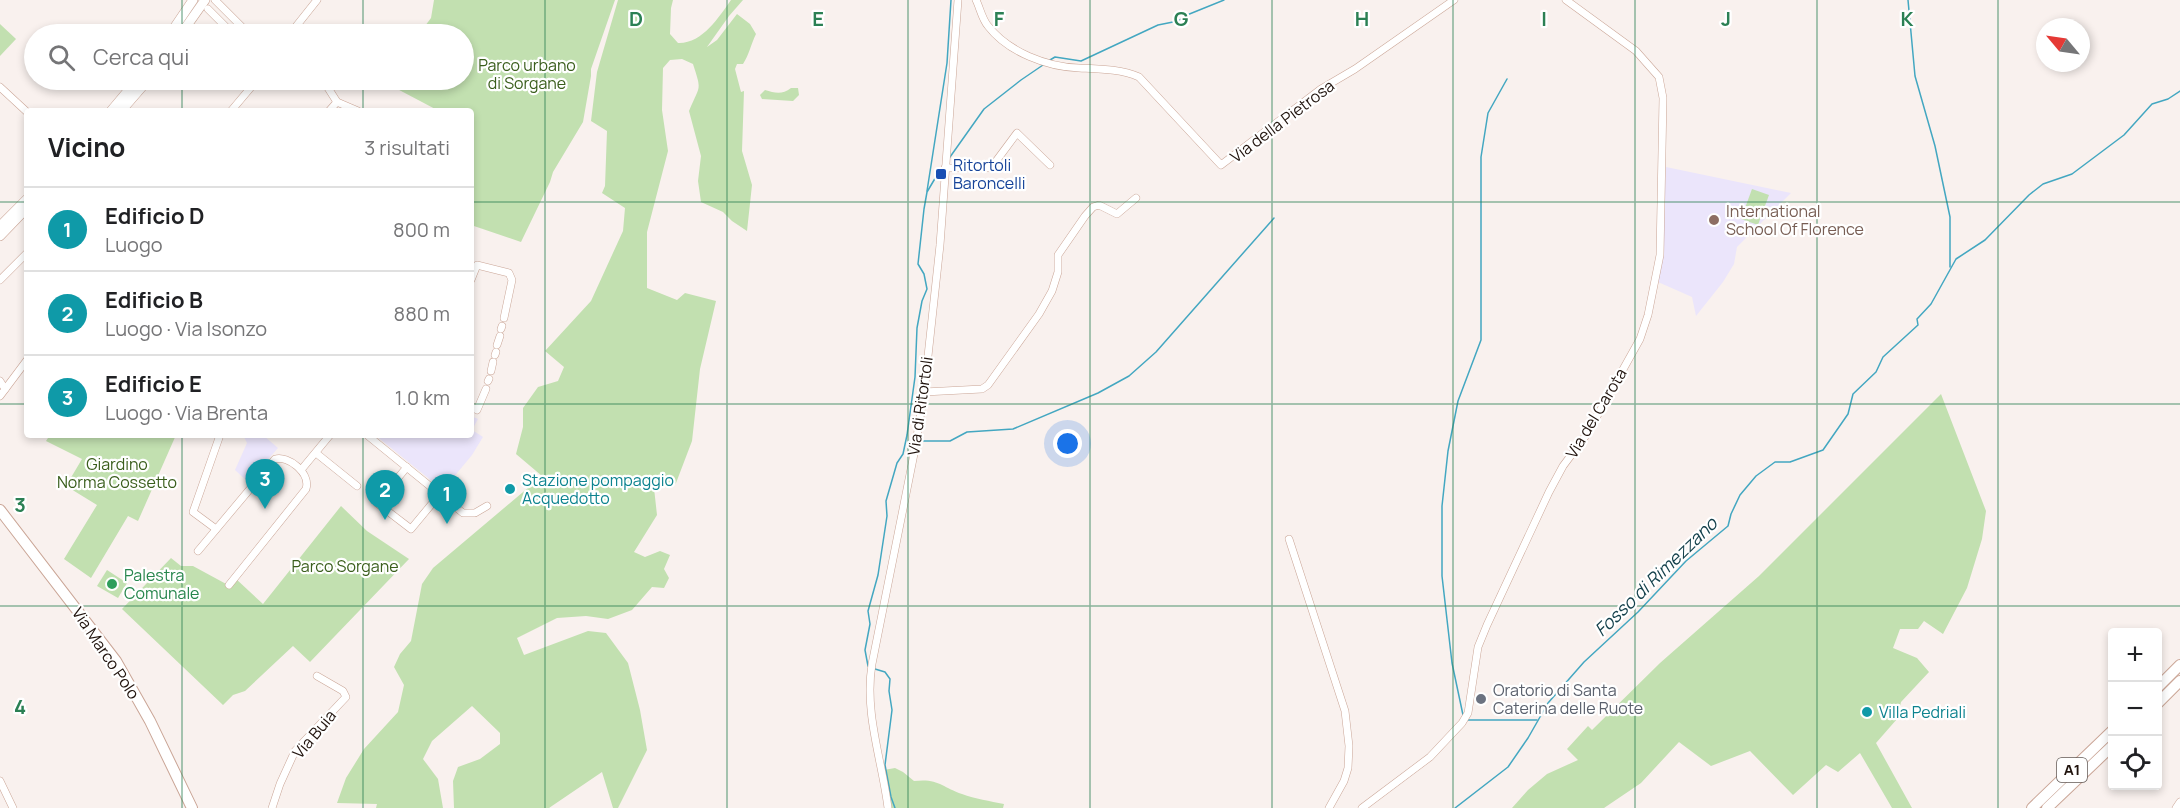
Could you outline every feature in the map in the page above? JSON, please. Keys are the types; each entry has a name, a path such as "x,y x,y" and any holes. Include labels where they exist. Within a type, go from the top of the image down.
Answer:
{"highway":[{"name":"Via Marco Polo","path":"0,510 116,661 155,730 192,808"},
{"name":"Via Marco Polo","path":"0,521 111,667 145,724 185,808"},
{"path":"2162,682 2180,665"},
{"path":"2162,697 2180,681"},
{"name":"A1","path":"2032,808 2108,735"},
{"name":"A1","path":"2047,808 2108,750"}],"main road":[{"path":"177,24 193,0"},
{"path":"190,24 207,4"},
{"path":"114,108 129,90"},
{"path":"124,108 139,90"},
{"path":"0,226 24,202"},
{"path":"0,236 24,211"}],"street":[{"path":"215,0 239,24"},
{"path":"298,24 317,0"},
{"name":"Via di Ritortoli","path":"888,808 871,716 869,698 871,667 915,449 924,392 940,245 958,0"},
{"name":"Via della Pietrosa","path":"976,0 987,24 1006,44 1024,53 1056,65 1139,76 1221,165 1321,89 1355,69 1454,0"},
{"name":"Via del Carota","path":"1362,808 1430,757 1462,723 1468,712 1478,647 1486,625 1549,492 1563,466 1587,434 1640,339 1648,315 1660,255 1664,158 1663,90 1659,77 1636,51 1566,0"},
{"path":"207,4 226,24"},
{"path":"0,87 24,109"},
{"path":"233,108 248,90"},
{"path":"329,90 337,102 351,108"},
{"path":"332,108 337,102"},
{"path":"945,168 991,168 1017,133 1050,165"},
{"path":"924,392 982,389 988,385 1039,314 1052,291 1058,272 1058,255 1085,216 1093,207 1099,206 1118,214 1136,198"},
{"path":"0,280 24,256"},
{"path":"474,272 477,265 509,273 512,280 489,380 474,408"},
{"path":"0,396 24,364"},
{"path":"0,381 5,389"},
{"path":"216,529 193,512 219,438"},
{"path":"301,470 328,438"},
{"path":"371,438 463,513 475,513 487,506"},
{"path":"315,453 357,486"},
{"path":"198,551 277,457 284,458 301,470 307,478 306,489 229,585"},
{"path":"407,467 377,503 411,529 440,494"},
{"path":"1289,539 1345,711 1349,746 1348,768 1344,781 1329,808"},
{"name":"Via Buia","path":"272,808 295,751 346,697 343,691 317,676"},
{"path":"0,781 13,808"},
{"path":"2176,808 2180,802"}],"shaded area":[{"name":"International School Of Florence","path":"1666,167 1791,193 1737,247 1734,264 1696,316 1692,297 1658,282 1662,259"},
{"path":"474,431 483,437 472,455 443,490 379,438 474,438"},
{"path":"244,438 266,438 278,448 248,482 235,470 247,443"}],"green space":[{"name":"Parco urbano di Sorgane","path":"434,0 615,0 591,69 583,122 553,172 521,242 474,226 474,108 433,108 399,90 474,90 474,24 426,24 431,18"},
{"path":"618,0 673,0 670,34 678,43 695,39 702,34 731,0 743,0 707,47 717,40 737,14 750,24 756,34 743,64 737,64 735,69 741,92 744,91 742,151 752,185 747,231 723,212 701,202 698,181 701,156 689,111 698,88 698,79 693,64 682,59 670,60 663,68 662,110 668,151 647,232 647,288 677,300 685,293 716,301 700,369 692,441 676,483 672,486 654,488 657,515 634,552 645,557 660,551 670,555 664,569 669,578 664,588 652,587 632,610 608,619 586,616 557,618 517,638 524,655 588,631 606,633 628,663 647,750 618,808 613,808 602,772 549,808 454,808 453,781 458,767 480,759 500,744 500,733 472,706 432,741 423,759 438,779 443,808 376,808 377,804 337,803 346,778 364,749 398,712 404,685 394,667 400,654 411,641 422,584 433,568 542,476 516,454 523,427 523,408 538,387 558,381 564,367 545,351 591,301 623,231 625,208 602,193 605,186 607,131 591,121 597,72"},
{"path":"0,24 16,39 0,56"},
{"path":"798,88 799,95 793,101 762,99 760,95 765,90 778,93"},
{"path":"1752,189 1769,195 1758,225 1741,219"},
{"path":"1941,394 1986,511 1982,539 1967,588 1943,634 1924,621 1918,629 1900,629 1893,648 1917,658 1929,672 1901,702 1897,719 1876,743 1912,808 1892,808 1860,753 1838,772 1826,765 1793,795 1750,751 1711,766 1679,742 1641,783 1604,808 1512,808 1547,774 1578,760 1567,749 1588,726 1592,730 1660,663 1759,576"},
{"name":"Giardino Norma Cossetto","path":"48,438 175,438 138,521 128,516 91,578 64,559 97,505 66,486 82,459 46,441"},
{"name":"Parco Sorgane","path":"341,506 367,531 409,559 310,662 293,646 245,691 233,695 223,705 122,609 171,558 181,566 193,566 228,585 235,578 263,604"},
{"name":"Palestra Comunale","path":"107,570 127,583 118,598 97,586"},
{"path":"895,768 914,781 934,782 967,796 1004,804 1003,808 892,808 884,770"}],"waterway":[{"path":"927,191 947,63 951,0"},
{"path":"1050,60 1055,57 1081,61 1158,25 1178,21 1224,0"},
{"path":"1908,0 1915,76 1935,146 1950,217 1950,267"},
{"path":"950,157 984,109 1043,65"},
{"path":"1463,715 1452,663 1442,576 1442,506 1448,451 1458,401 1481,340 1481,157 1488,113 1507,79"},
{"name":"Fosso di Rimezzano","path":"1455,808 1508,767 1548,703 1584,662 1638,612 1686,561 1728,526 1740,495 1756,476 1775,462 1790,462 1823,450 1848,414 1853,394 1876,372 1883,357 1918,325 1917,319 1931,304 1956,259 1985,240 2029,195 2043,184 2072,174 2124,135 2152,104 2168,99 2180,91"},
{"path":"868,666 865,650 870,624 868,611 878,575 887,516 886,501 897,463 903,454 907,435 915,377 917,328 922,301 927,289 924,274 918,264 924,209 927,192 940,170"},
{"path":"919,441 950,441 967,432 1013,429 1098,393 1129,376 1156,352 1274,218"},
{"path":"875,669 885,672 890,679 892,710 885,765 895,808"},
{"path":"1467,720 1537,720"}],"place":[{"name":"Ritortoli Baroncelli","path":"941,174"},
{"name":"International School Of Florence","path":"1714,220"},
{"name":"Stazione pompaggio Acquedotto","path":"510,489"},
{"name":"Edificio E","path":"265,509"},
{"name":"Edificio B","path":"385,520"},
{"name":"Edificio D","path":"447,524"},
{"name":"Palestra Comunale","path":"112,584"},
{"name":"Oratorio di Santa Caterina delle Ruote","path":"1481,699"},
{"name":"Villa Pedriali","path":"1867,712"}]}
